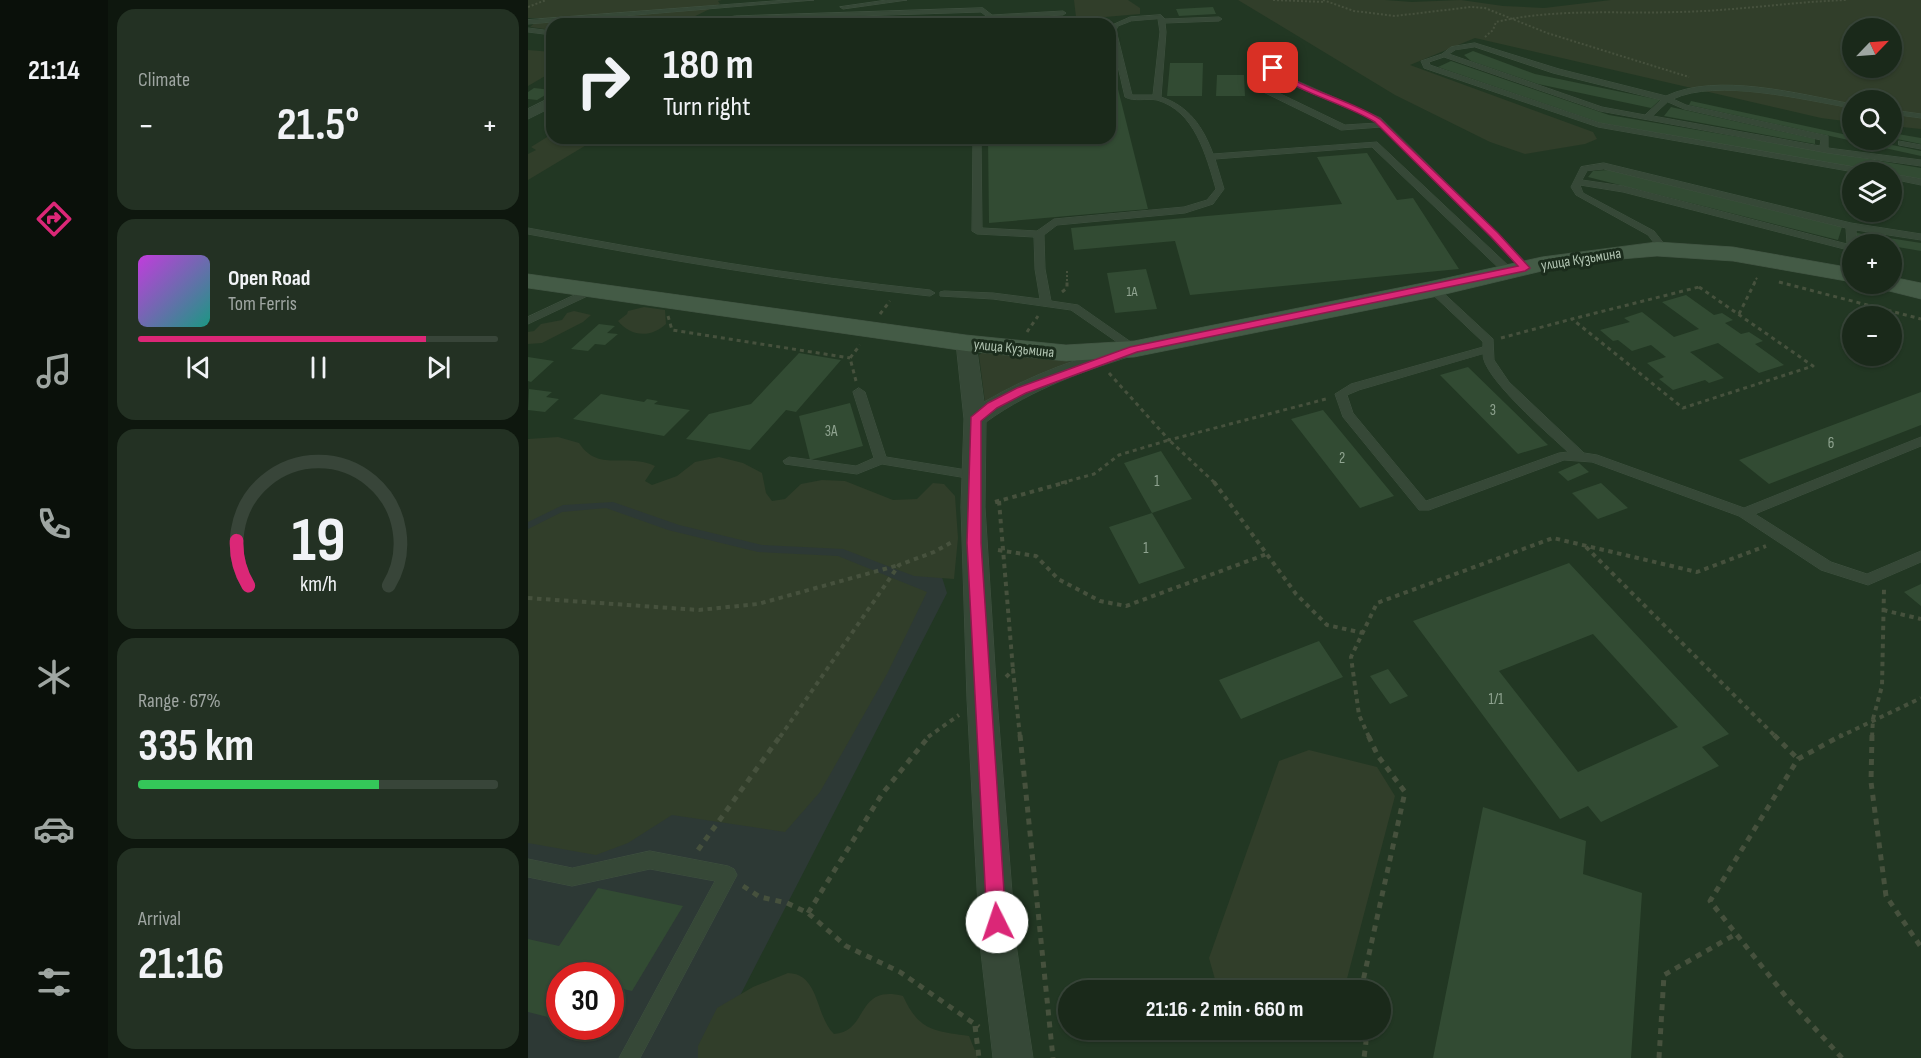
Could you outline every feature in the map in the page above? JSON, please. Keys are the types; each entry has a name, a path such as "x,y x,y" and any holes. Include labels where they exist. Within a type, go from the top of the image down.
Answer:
{"main road":[{"name":"улица Кузьмина","path":"528,282 966,343 1066,353 1134,350 1591,255 1664,250 1763,258 1842,273"},
{"path":"1902,286 1921,291"}],"street":[{"path":"528,115 546,104"},
{"path":"966,343 975,419 973,475 986,504 974,543 998,944 1012,1050"},
{"path":"975,419 993,405 1022,390 1134,350"}],"lane":[{"path":"579,18 811,0"},
{"path":"835,7 904,0"},
{"path":"735,18 752,11 811,8"},
{"path":"780,18 983,10 990,17 1063,13"},
{"path":"1116,24 1121,21 1161,17 1163,32 1157,98"},
{"path":"1162,21 1219,19"},
{"path":"528,22 546,21"},
{"path":"528,30 546,32"},
{"path":"1824,149 1825,138 1684,107 1667,99 1556,71 1475,45 1453,48 1444,55 1425,61 1427,66 1598,126 1842,168"},
{"path":"1382,125 1344,128 1258,86 1256,55 1290,81 1364,112 1382,125 1495,235 1517,270"},
{"path":"1444,55 1600,109 1824,149 1921,163"},
{"path":"977,144 977,231 1039,234 1054,222 1185,210 1210,202 1220,189 1210,157 1188,114 1176,105 1157,98 1129,98 1116,57"},
{"path":"1647,117 1672,94 1693,89 1724,89 1842,105"},
{"path":"1902,113 1921,116"},
{"path":"1902,143 1921,147"},
{"path":"1210,157 1374,144 1517,270"},
{"path":"1664,250 1651,233 1580,195 1575,187 1584,169 1604,166 1851,226 1921,237"},
{"path":"1902,179 1921,182"},
{"path":"1577,182 1623,189 1842,245"},
{"path":"1851,226 1851,234"},
{"path":"528,231 707,265 846,285 930,293"},
{"path":"1039,234 1040,269 1046,304"},
{"path":"1433,289 1489,345 1488,360 1504,385 1580,457"},
{"path":"528,321 592,290"},
{"path":"944,294 993,296 1074,307 1134,350"},
{"path":"1489,345 1355,387 1341,394 1347,414 1424,507 1563,456 1593,458 1744,513 1826,566 1868,580 1921,556"},
{"path":"859,392 881,460"},
{"path":"1744,513 1921,441"},
{"path":"789,461 857,470 881,460 973,475"},
{"path":"528,868 572,877 650,860 728,875 628,1058"}],"path":[{"path":"528,7 546,0"},
{"path":"1273,0 1325,1 1362,12 1395,16 1480,7 1547,33 1691,78"},
{"path":"1475,45 1494,30 1496,22 1547,13 1625,10 1677,12 1846,0"},
{"path":"1739,314 1756,276 1767,279"},
{"path":"1778,282 1921,319"},
{"path":"1489,345 1572,319 1699,287 1813,366 1683,408 1572,319"},
{"path":"675,301 667,311 672,330 849,358"},
{"path":"1013,670 1003,552 986,504 1094,474 1119,455 1168,440 1212,479 1296,594 1327,625 1363,633"},
{"path":"528,598 699,610 758,604 899,565 934,552 961,536 974,543 1003,552 1036,556 1058,579 1100,601 1126,606 1267,554"},
{"path":"1363,980 1405,792 1378,756 1359,715 1351,657 1377,603 1553,538 1697,572 1745,555 1783,538"},
{"path":"1585,546 1798,759"},
{"path":"685,867 776,742 899,565"},
{"path":"1884,573 1882,686 1873,719 1871,782 1886,896 1921,947"},
{"path":"1883,610 1921,619"},
{"path":"1842,1058 1787,998 1710,901 1798,759 1873,719 1921,698"},
{"path":"728,875 760,897 787,903 808,913 846,946 900,972 1012,1050"},
{"path":"1659,1058 1664,975 1736,934"},
{"path":"975,1025 979,1058"},
{"path":"1364,1058 1365,1040"}],"shaded area":[{"path":"528,452 557,475 934,552 947,593 708,1058 528,1058"}],"green space":[{"path":"528,0 722,0 718,1 720,4 691,18 546,18 546,29 530,27 540,18 528,18"},
{"path":"1074,0 1128,0 1140,8 1140,14 1076,17"},
{"path":"1238,0 1412,2 1461,0 1503,6 1544,8 1611,0 1921,0 1921,129 1902,127 1902,90 1842,90 1842,121 1821,118 1475,38 1410,65 1593,132 1597,139 1585,144 1525,154 1490,142 1395,95"},
{"path":"528,50 546,52 546,76 528,86"},
{"path":"546,138 546,144 588,144 528,180 528,154 536,150 531,147"},
{"path":"644,307 665,310 666,324 654,332 641,334 629,330 618,321 628,311"},
{"path":"574,311 591,315 583,322 542,343 528,344 528,332 534,331 541,324 562,320 567,313"},
{"path":"984,351 1074,362 996,395 985,402 979,355"},
{"path":"558,437 579,443 587,452 604,460 644,462 655,466 645,481 652,485 677,476 695,462 719,457 743,463 762,473 766,493 772,501 785,499 801,484 822,480 845,481 893,500 917,499 933,483 944,484 955,496 958,538 954,579 914,576 843,549 762,545 679,525 613,502 563,505 528,522 528,439"},
{"path":"606,508 668,530 758,552 838,556 927,592 887,674 820,792 785,832 672,815 628,843 596,855 528,843 528,529 562,512"},
{"path":"1309,750 1377,767 1395,796 1347,980 1215,980 1209,958 1279,761"},
{"path":"788,973 806,980 812,988 823,1017 834,1034 853,1026 869,1002 877,997 888,994 903,996 909,1008 922,1023 946,1033 969,1036 978,1058 698,1058 698,1046 717,1008 753,987"}],"building":[{"path":"1213,7 1216,14 1179,16 1176,9"},
{"path":"1473,51 1535,74 1660,100 1651,108 1538,84 1471,61 1464,55"},
{"path":"1451,61 1609,115 1886,162 1842,162 1842,165 1601,123 1438,67"},
{"path":"1170,63 1203,63 1202,96 1167,96"},
{"path":"1217,75 1244,75 1245,96 1216,96"},
{"path":"534,88 546,89 546,95 537,100 528,99 528,92"},
{"path":"1116,89 1118,89 1148,209 989,223 988,144 1116,144"},
{"path":"1691,101 1842,134 1842,139 1689,105"},
{"path":"1671,107 1815,139 1815,144 1664,116"},
{"path":"1902,135 1921,138 1921,144 1902,140"},
{"path":"1902,147 1921,151 1921,156 1894,150 1902,150"},
{"path":"1367,153 1397,200 1413,198 1459,269 1190,295 1175,241 1074,250 1071,228 1342,204 1317,157"},
{"path":"1902,165 1921,168 1921,179 1902,176"},
{"path":"1608,170 1842,227 1838,240 1588,177 1593,171"},
{"path":"1902,240 1921,243 1921,251 1902,248"},
{"path":"1146,269 1157,309 1115,313 1107,273"},
{"path":"1686,295 1714,315 1722,313 1733,320 1725,323 1741,334 1749,332 1763,341 1755,344 1784,365 1759,373 1718,343 1690,352 1724,378 1709,383 1705,380 1673,390 1659,379 1664,377 1647,363 1666,357 1651,345 1632,351 1618,340 1613,341 1600,330 1630,322 1624,318 1642,312 1674,337 1699,329 1662,302"},
{"path":"599,324 615,326 607,333 618,334 605,345 595,344 588,351 571,349"},
{"path":"799,353 841,360 796,412 786,410 750,450 686,439 709,414 751,404"},
{"path":"528,357 554,361 531,382 528,381"},
{"path":"1468,367 1548,445 1518,454 1440,375"},
{"path":"529,389 552,392 546,397 559,399 545,412 528,410"},
{"path":"1921,392 1921,425 1769,484 1739,460"},
{"path":"601,394 644,402 647,399 658,401 654,404 690,410 664,436 573,419"},
{"path":"850,403 863,446 810,460 799,416"},
{"path":"1323,410 1394,496 1360,508 1291,419"},
{"path":"1161,451 1192,499 1152,513 1124,463"},
{"path":"1579,463 1589,472 1568,481 1558,472"},
{"path":"1601,483 1628,508 1598,519 1572,493"},
{"path":"1152,513 1185,568 1139,584 1109,527"},
{"path":"1569,563 1729,734 1702,747 1719,766 1601,822 1588,806 1560,819 1413,621","holes":["1593,634 1678,727 1578,772 1499,671"]},
{"path":"1921,584 1921,606 1904,592"},
{"path":"1319,641 1343,677 1241,719 1219,680"},
{"path":"1388,669 1408,696 1390,704 1370,676"},
{"path":"1483,807 1586,841 1583,874 1642,893 1631,1058 1433,1058"},
{"path":"598,888 683,906 632,991 624,989 624,962 546,962 546,1016 528,1012 528,939 559,946"}],"route":[{"path":"997,922 974,543 975,419 993,405 1022,390 1112,356 1525,268 1495,235 1378,120 1290,81 1273,68"}]}
